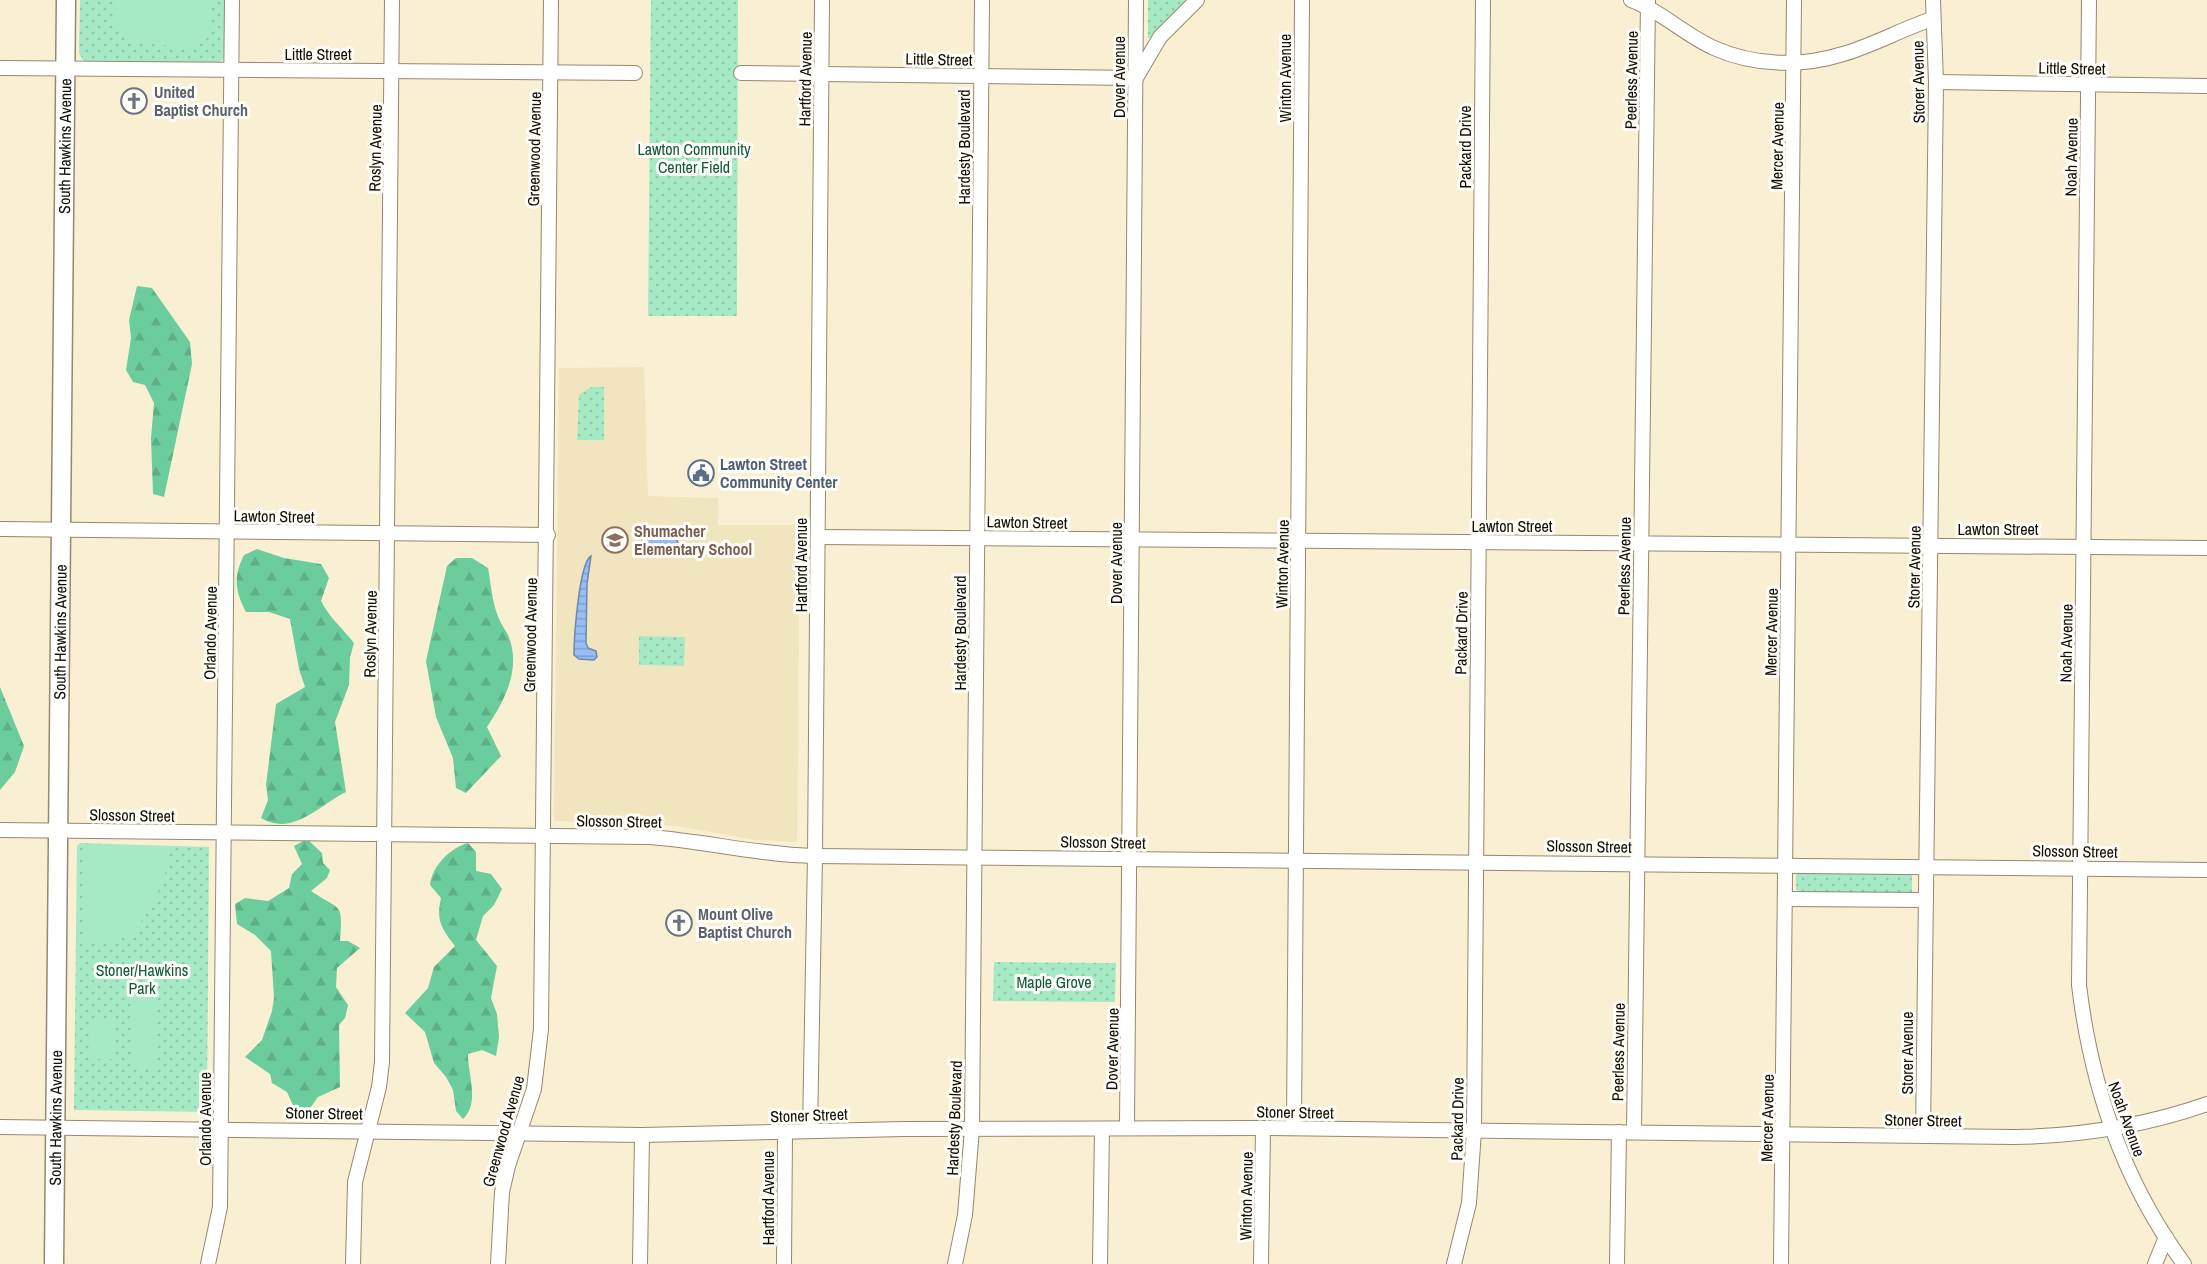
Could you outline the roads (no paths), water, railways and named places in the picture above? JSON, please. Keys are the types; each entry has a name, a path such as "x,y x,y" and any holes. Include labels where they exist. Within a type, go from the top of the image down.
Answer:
{"street":[{"name":"South Hawkins Avenue","path":"54,1264 66,0"},
{"name":"Orlando Avenue","path":"208,1264 220,1207 232,0"},
{"name":"Roslyn Avenue","path":"353,1264 355,1182 380,1088 382,1062 392,0"},
{"name":"Greenwood Avenue","path":"498,1264 502,1192 539,1063 548,535 551,0"},
{"name":"Hartford Avenue","path":"810,1130 815,856 822,0"},
{"name":"Hardesty Boulevard","path":"954,1264 965,1215 972,1130 982,0"},
{"name":"Dover Avenue","path":"1127,1127 1136,0"},
{"path":"1136,78 1160,37 1197,0"},
{"name":"Winton Avenue","path":"1294,1128 1302,0"},
{"name":"Packard Drive","path":"1454,1264 1469,1203 1474,1131 1483,0"},
{"path":"1631,0 1648,3 1715,49 1758,61 1794,64 1845,54 1905,27 1932,19"},
{"name":"Mercer Avenue","path":"1781,1264 1794,0"},
{"name":"Storer Avenue","path":"1923,1135 1936,82 1933,0"},
{"name":"Noah Avenue","path":"2089,0 2079,985 2091,1063 2111,1129 2127,1166 2166,1237 2184,1264"},
{"name":"Peerless Avenue","path":"1634,1132 1648,3"},
{"name":"Little Street","path":"0,68 635,73"},
{"name":"Little Street","path":"741,73 1136,78"},
{"name":"Little Street","path":"1936,82 2207,86"},
{"name":"Lawton Street","path":"0,529 548,535"},
{"name":"Lawton Street","path":"818,537 2207,548"},
{"name":"Slosson Street","path":"0,830 650,837 684,840 753,852 815,856 2207,870"},
{"path":"1786,899 1925,900"},
{"name":"Stoner Street","path":"0,1127 221,1127 642,1135 810,1130 1127,1127 2057,1137 2152,1121 2207,1104"},
{"path":"1100,1264 1102,1128"},
{"name":"Winton Avenue","path":"1261,1264 1263,1128"},
{"name":"Hartford Avenue","path":"784,1264 785,1132"},
{"path":"1617,1264 1618,1132"},
{"path":"640,1264 642,1135"},
{"path":"2155,1264 2166,1237"}],"water":[{"path":"668,527 682,529 677,540 680,552 676,556 642,542 642,539 657,529"},
{"path":"591,556 587,584 586,643 588,648 596,651 597,657 594,660 579,659 574,655 580,586 583,572"}],"place":[{"name":"United Baptist Church","path":"134,101"},
{"name":"Lawton Street Community Center","path":"701,473"},
{"name":"Shumacher Elementary School","path":"615,540"},
{"name":"Mount Olive Baptist Church","path":"679,923"}],"park label":[{"name":"Lawton Community Center Field","path":"694,158"},
{"name":"Stoner/Hawkins Park","path":"142,979"},
{"name":"Maple Grove","path":"1054,982"}]}
